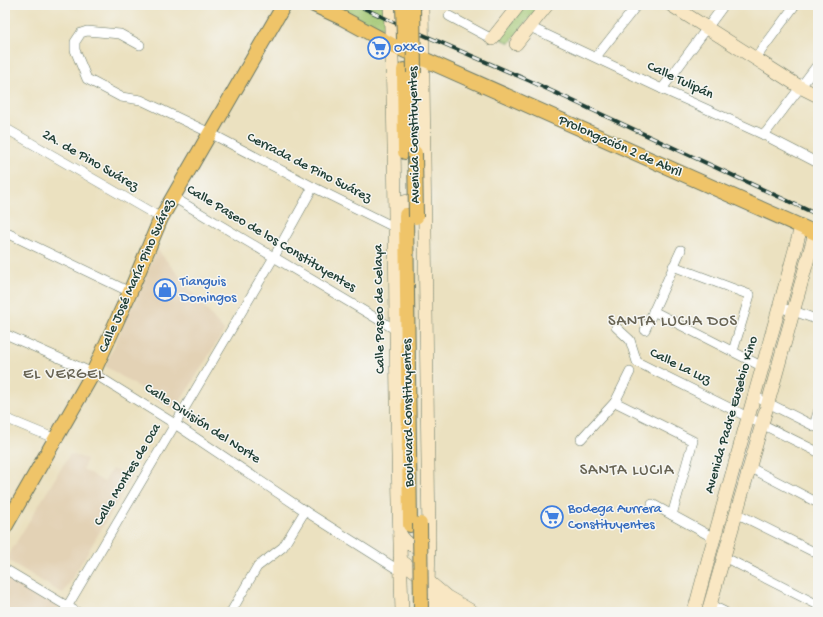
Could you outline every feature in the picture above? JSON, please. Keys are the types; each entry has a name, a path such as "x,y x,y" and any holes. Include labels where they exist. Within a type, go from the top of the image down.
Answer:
{"main road":[{"name":"Calle José María Pino Suárez","path":"5,527 93,373 130,292 161,218 284,5"},
{"name":"Prolongación 2 de Abril","path":"314,5 342,18 392,45 816,234"},
{"name":"Calle Paseo de Celaya","path":"390,5 392,45 408,74 425,177 410,214 396,228 396,330 400,566 403,612"},
{"path":"399,5 419,8"},
{"name":"Avenida Constituyentes","path":"403,5 408,74 410,214"},
{"path":"492,39 519,5"},
{"path":"516,44 546,5"},
{"path":"671,5 800,88 818,96"},
{"name":"Calle Paseo de Celaya","path":"419,8 423,59 408,74 395,175 410,214 429,538 426,612"},
{"name":"Avenida Constituyentes","path":"408,74 419,8"},
{"path":"395,175 399,180 409,185 421,182 425,177"},
{"name":"Boulevard Constituyentes","path":"410,214 415,524 412,612"},
{"name":"Avenida Padre Eusebio Kino","path":"694,612 780,308 801,227"},
{"path":"710,608 816,234"},
{"name":"Boulevard Constituyentes","path":"415,524 426,612"},
{"path":"400,534 408,544 414,546 422,545 429,538"},
{"name":"Calle División del Norte","path":"400,566 428,586"},
{"path":"428,586 442,606 453,612"},
{"path":"428,586 473,612"},
{"path":"403,612 410,606 416,605 422,607 426,612"}],"street":[{"path":"596,57 636,5"},
{"path":"662,89 724,5"},
{"path":"755,58 795,5"},
{"path":"449,16 492,39"},
{"name":"Calle Tulipán","path":"530,27 764,135 818,163"},
{"name":"Cerrada de Pino Suárez","path":"140,45 120,34 87,31 81,33 77,37 75,42 75,50 87,79 121,97 141,100 210,133 313,187 396,228"},
{"path":"764,135 818,64"},
{"name":"2A. de Pino Suárez","path":"5,128 161,218"},
{"name":"Calle Montes de Oca","path":"65,609 274,256 313,187"},
{"name":"Calle Paseo de los Constituyentes","path":"173,197 396,330"},
{"path":"5,232 130,292"},
{"path":"645,330 681,250"},
{"path":"673,266 750,295 733,351"},
{"path":"780,308 794,311 818,320"},
{"path":"653,311 763,367"},
{"name":"Calle La Luz","path":"616,328 630,340 637,362 818,452"},
{"name":"Calle División del Norte","path":"5,334 93,373 175,424 305,511 374,554 400,566"},
{"path":"581,439 615,402 630,372"},
{"path":"754,396 816,427 818,412"},
{"path":"615,402 693,441 672,515"},
{"path":"5,418 56,439"},
{"path":"749,467 818,502"},
{"path":"652,504 714,538"},
{"path":"231,612 257,567 283,547 305,511"},
{"path":"736,513 818,554"},
{"path":"724,557 818,605"},
{"path":"5,569 65,609 77,612"},
{"path":"710,608 725,612"}],"shaded area":[{"name":"Tianguis Domingos","path":"157,249 224,331 175,410 105,366"},
{"path":"70,454 87,459 83,469 104,482 112,469 132,477 63,594 6,559"},
{"path":"5,571 60,606 56,612 5,612"}],"green space":[{"path":"330,5 384,5 386,28 372,25"},
{"path":"525,5 540,5 510,43 499,38"}],"railway":[{"path":"357,5 530,81 818,215"}],"place":[{"name":"Oxxo","path":"379,48"},
{"name":"Tianguis Domingos","path":"165,290"},
{"name":"Bodega Aurrera Constituyentes","path":"552,517"}],"district":[{"name":"SANTA LUCIA DOS","path":"673,322"},
{"name":"EL VERGEL","path":"64,375"},
{"name":"SANTA LUCIA","path":"627,471"}]}
